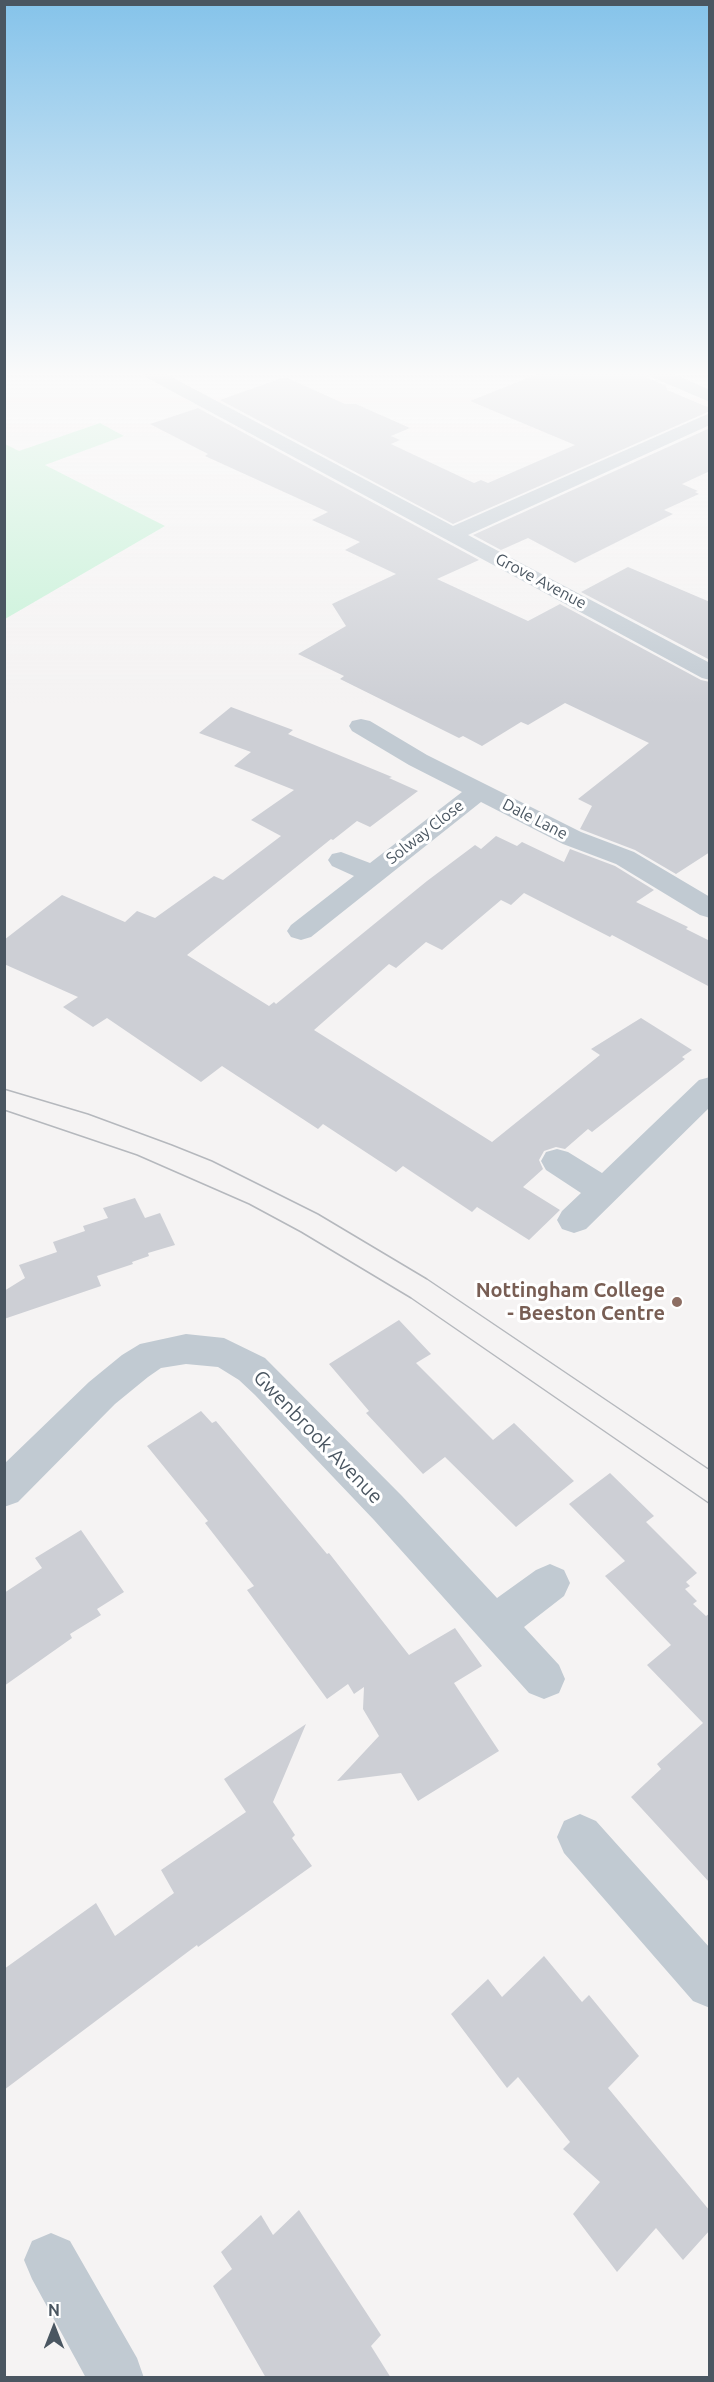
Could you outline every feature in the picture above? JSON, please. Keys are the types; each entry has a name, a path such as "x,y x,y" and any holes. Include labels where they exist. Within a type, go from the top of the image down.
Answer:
{"street":[{"name":"Grove Avenue","path":"358,483 710,673"},
{"path":"453,534 566,483"},
{"name":"Dale Lane","path":"362,726 418,760 478,791 572,838 625,858 710,909"},
{"name":"Solway Close","path":"301,930 478,791"},
{"name":"Solway Close","path":"341,860 372,874"},
{"path":"574,1220 710,1088"},
{"path":"557,1161 604,1191"},
{"name":"Gwenbrook Avenue","path":"4,1490 102,1393 135,1366 153,1356 186,1349 224,1353 252,1369 268,1384 388,1508 544,1679"},
{"path":"494,1624 550,1583"},
{"path":"580,1838 710,1984"},
{"path":"51,2260 117,2378"}],"green space":[{"path":"5,483 81,483 165,526 5,619"}],"building":[{"path":"265,483 337,483 479,560 437,579 528,621 560,604 701,680 710,682 710,852 676,874 635,850 580,829 592,806 578,799 649,743 565,703 528,725 521,722 482,746 463,736 459,738 340,679 344,676 298,654 346,626 332,604 396,574 345,550 360,542 312,520 328,512"},
{"path":"376,483 546,483 453,524"},
{"path":"588,483 684,483 682,484 698,491 695,492 699,494 664,510 673,514 575,563 528,538 501,550 473,535"},
{"path":"628,567 710,602 710,660 581,592"},
{"path":"231,707 293,730 288,734 392,777 389,778 418,791 370,827 357,821 333,840 331,839 187,955 269,1006 274,1002 276,1004 427,881 475,845 481,849 496,836 517,846 522,842 564,862 570,849 615,866 654,890 636,902 688,927 686,929 710,941 710,987 612,935 610,937 524,893 511,905 501,900 442,950 426,942 396,968 389,964 314,1030 492,1142 600,1055 591,1049 641,1018 692,1050 682,1057 685,1059 592,1132 588,1129 565,1149 556,1147 544,1151 539,1160 543,1169 523,1187 560,1210 529,1240 477,1207 472,1212 403,1166 396,1172 323,1124 318,1129 222,1066 201,1082 107,1018 93,1027 63,1007 78,997 4,964 4,940 62,895 125,922 137,911 155,918 214,876 223,880 281,836 251,820 294,790 234,766 251,752 199,733"},
{"path":"135,1198 145,1218 160,1213 175,1245 148,1253 149,1256 132,1262 133,1264 97,1276 101,1286 4,1319 4,1291 25,1278 19,1265 57,1252 53,1242 85,1231 83,1226 108,1218 103,1208"},
{"path":"399,1320 431,1354 416,1363 493,1440 514,1423 574,1481 516,1527 445,1457 423,1474 366,1413 369,1411 329,1364"},
{"path":"201,1411 212,1423 216,1421 327,1554 329,1553 409,1655 455,1628 482,1666 454,1683 499,1751 418,1801 401,1773 337,1781 379,1736 363,1709 364,1687 354,1694 348,1684 327,1699 247,1590 254,1586 205,1523 208,1521 147,1446"},
{"path":"610,1473 654,1516 646,1522 697,1573 686,1582 690,1586 685,1589 697,1601 693,1604 706,1616 710,1613 710,1883 631,1797 661,1769 657,1764 703,1723 647,1665 671,1645 605,1576 625,1561 569,1504"},
{"path":"81,1530 124,1592 97,1609 101,1615 70,1634 72,1638 4,1686 4,1593 42,1568 35,1558"},
{"path":"306,1724 273,1802 295,1835 292,1838 312,1866 198,1947 197,1945 4,2090 4,1969 96,1903 115,1936 174,1893 161,1870 246,1812 224,1779"},
{"path":"544,1956 582,2002 589,1995 639,2056 608,2088 710,2211 710,2230 683,2260 656,2228 617,2272 573,2214 600,2182 563,2149 570,2142 518,2077 507,2088 451,2014 488,1979 502,1997"},
{"path":"299,2210 381,2335 371,2346 391,2378 266,2378 213,2286 232,2269 221,2252 261,2215 273,2235"}],"tram line":[{"path":"4,1089 88,1114 172,1145 212,1161 318,1214 427,1279 710,1470"},
{"path":"4,1110 137,1155 249,1204 301,1232 411,1298 710,1504"}],"place":[{"name":"Nottingham College - Beeston Centre","path":"677,1302"}]}
